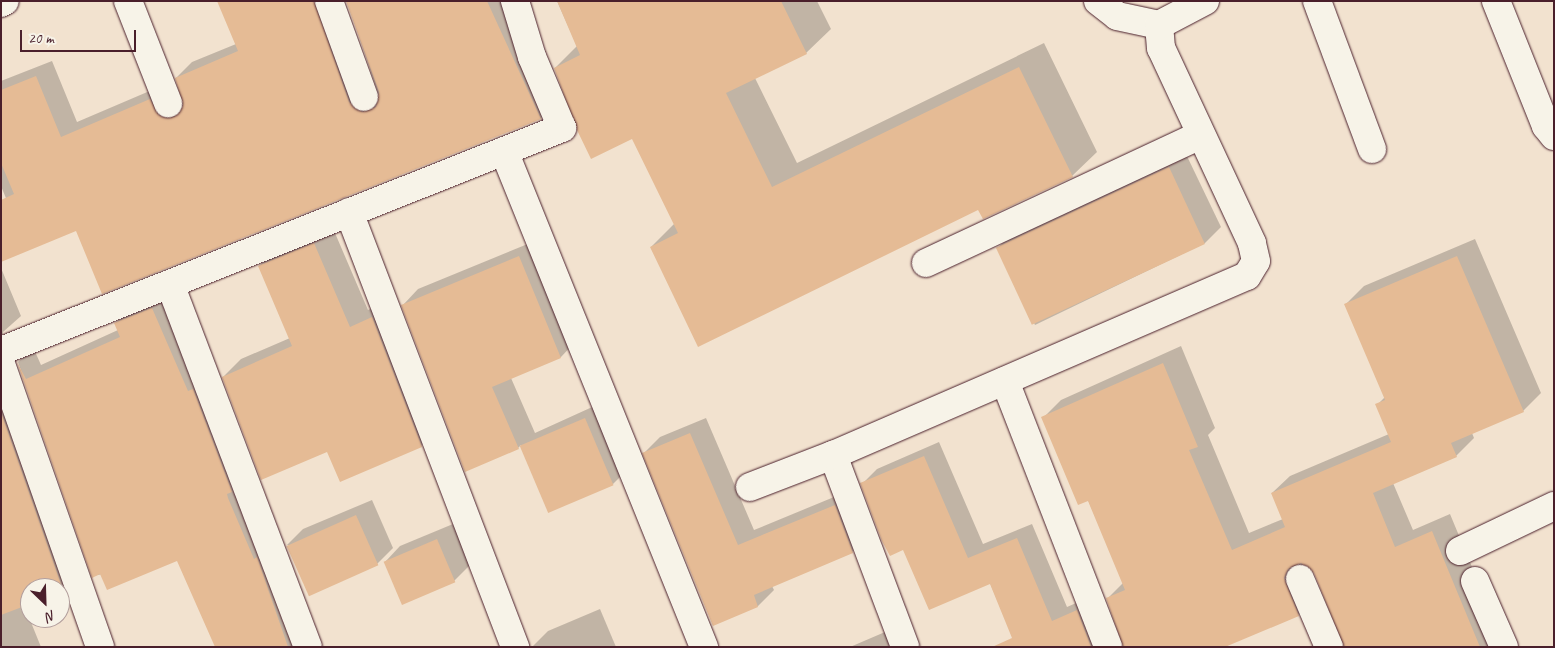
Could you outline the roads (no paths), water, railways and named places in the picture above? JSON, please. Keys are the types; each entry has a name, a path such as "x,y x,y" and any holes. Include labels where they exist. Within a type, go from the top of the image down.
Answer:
{"street":[{"path":"1,3 5,1"},
{"path":"128,1 168,104"},
{"path":"329,1 364,97"},
{"path":"1,351 562,128 532,57 515,1"},
{"path":"1098,1 1117,16 1160,25 1205,1"},
{"path":"1317,1 1372,149"},
{"path":"1496,1 1546,126 1554,136"},
{"path":"750,487 833,455 1247,276 1256,262 1252,244 1161,48 1160,25"},
{"path":"926,263 1201,135"},
{"path":"504,151 704,647"},
{"path":"349,212 515,647"},
{"path":"170,284 308,647"},
{"path":"1,364 100,647"},
{"path":"1005,381 1108,647"},
{"path":"833,455 906,647"},
{"path":"1460,551 1554,506"},
{"path":"1300,579 1329,647"},
{"path":"1475,581 1504,647"}]}
